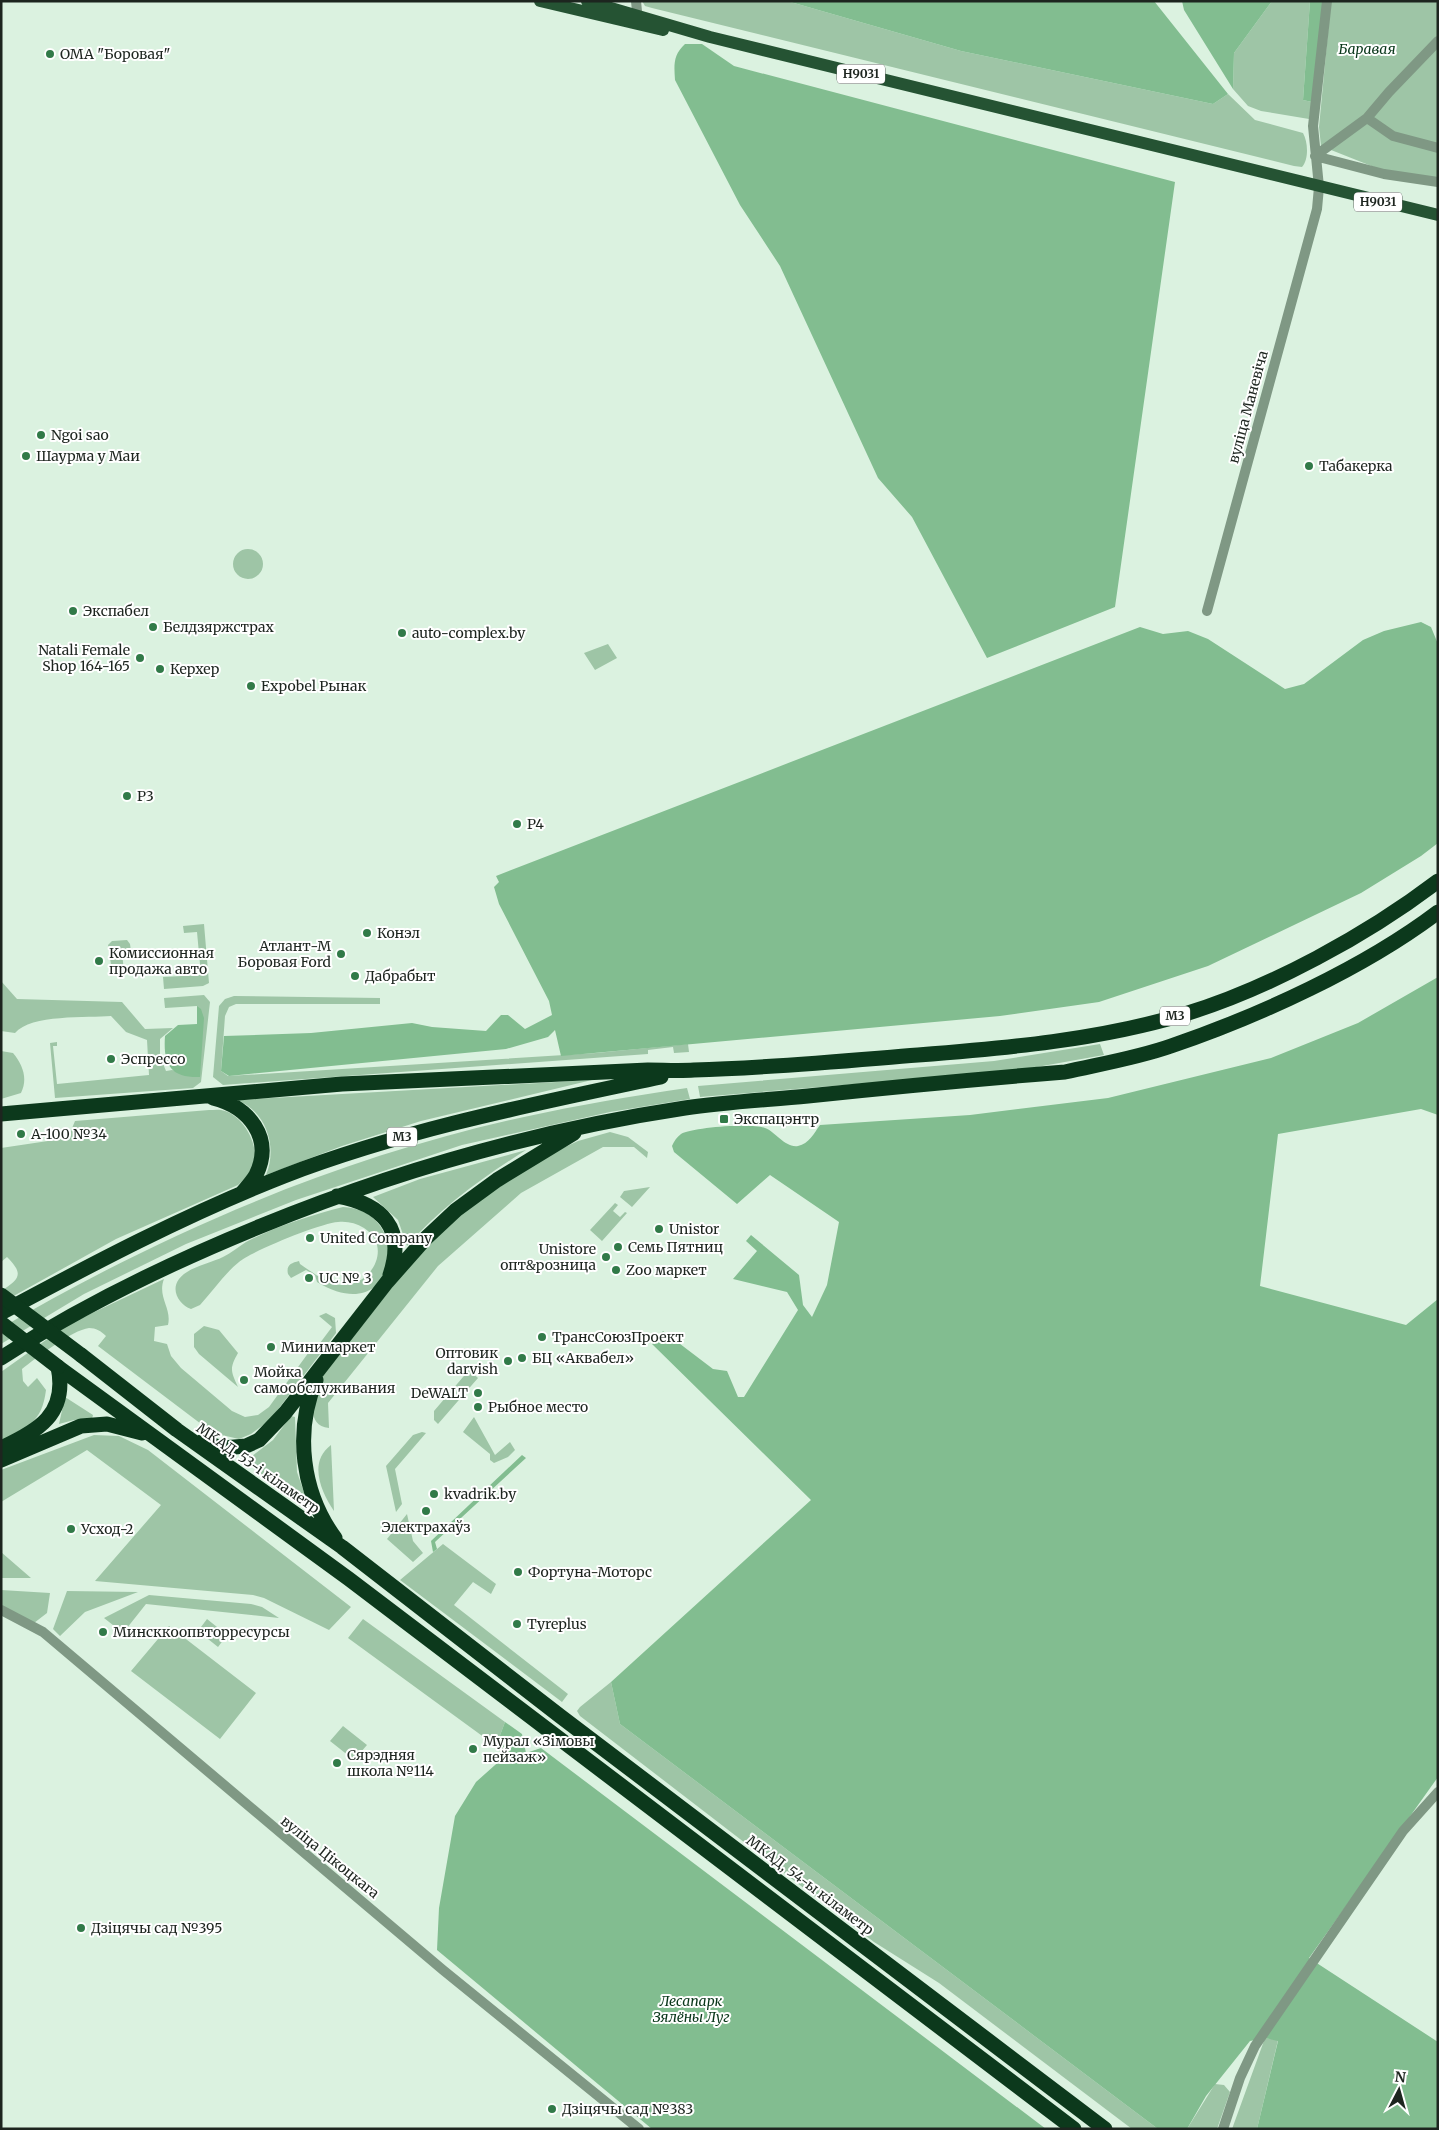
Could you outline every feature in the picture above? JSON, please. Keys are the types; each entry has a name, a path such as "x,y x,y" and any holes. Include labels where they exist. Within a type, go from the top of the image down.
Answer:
{"highway":[{"name":"М3","path":"1,1313 124,1247 285,1176 381,1143 483,1116 692,1071 994,1049 1092,1036 1185,1014 1264,983 1331,949 1405,906 1438,881"},
{"name":"М3","path":"1,1358 40,1333 110,1294 193,1254 335,1196 413,1169 492,1147 591,1125 696,1106 1064,1072 1122,1060 1170,1047 1266,1008 1371,955 1437,913"},
{"path":"1,1114 342,1084 648,1070 692,1071"},
{"path":"207,1096 226,1101 240,1109 250,1120 259,1135 262,1153 258,1169 255,1176 240,1195"},
{"path":"177,1430 223,1448 246,1446 259,1440 323,1364 387,1282 425,1239 456,1210 528,1160 575,1132 591,1125"},
{"path":"335,1196 369,1206 386,1220 394,1235 396,1253 387,1282"},
{"name":"МКАД, 53-і кіламетр","path":"1,1295 177,1430 342,1548 496,1666"},
{"path":"1,1323 150,1435 349,1579 1074,2129"},
{"path":"323,1364 305,1415 303,1439 308,1482 313,1498 330,1531 342,1548"},
{"path":"1,1448 30,1435 52,1415 60,1386 58,1367"},
{"path":"1,1460 81,1426 107,1424 150,1435"},
{"name":"МКАД, 54-ы кіламетр","path":"496,1666 1105,2129"}],"main road":[{"name":"Н9031","path":"540,1 638,20 710,37 1438,215"},
{"name":"Н9031","path":"587,1 638,20"}],"street":[{"path":"636,1 638,20"},
{"name":"вуліца Маневіча","path":"1207,611 1317,210 1319,187 1313,126 1328,1"},
{"path":"1315,156 1367,118 1438,41"},
{"path":"1367,118 1393,136 1438,148"},
{"path":"1315,156 1384,174 1438,182"},
{"name":"вуліца Цікоцкага","path":"1,1610 42,1632 442,1970 639,2129"},
{"path":"1223,2129 1240,2078 1255,2046 1403,1831 1438,1792"}],"green space":[{"path":"642,1 787,1 961,51 1213,104 1228,94 1255,120 1303,133 1307,146 1306,160 1302,167 1294,166 652,8 645,6"},
{"path":"787,1 1154,1 1228,94 1213,104 961,51"},
{"path":"1182,1 1272,1 1234,53 1233,89 1184,10"},
{"path":"1272,1 1310,1 1303,100 1312,102 1309,119 1261,111 1248,106 1233,89 1234,53"},
{"path":"1310,1 1330,1 1312,102 1303,100"},
{"name":"Баравая","path":"1331,1 1438,1 1438,179 1384,171 1321,146 1319,127"},
{"path":"685,44 702,44 734,66 1175,182 1115,607 987,658 912,517 878,478 780,266 740,205 675,80 676,56"},
{"path":"248,549 259,553 263,564 259,575 248,579 237,575 233,564 237,553"},
{"path":"1421,622 1431,627 1438,644 1438,843 1421,856 1361,893 1208,966 1099,1002 1000,1016 561,1056 555,1030 548,1037 506,1049 229,1076 221,1071 224,1036 311,1033 412,1023 432,1027 486,1031 501,1015 508,1015 525,1029 552,1015 549,1001 499,904 494,887 499,882 496,876 1140,627 1163,634 1188,631 1208,639 1285,689 1304,684 1363,640 1384,631"},
{"path":"608,644 617,658 595,670 584,653"},
{"path":"204,924 209,983 203,986 164,989 163,977 201,975 197,932 184,933 183,926"},
{"path":"127,940 131,951 122,953 124,971 112,971 108,945 112,941"},
{"path":"1438,977 1438,1115 1421,1109 1278,1134 1260,1286 1406,1325 1438,1299 1438,1777 1309,1958 1438,2042 1438,2129 1257,2129 1278,2041 1265,2038 1250,2041 1206,2096 1187,2129 1158,2129 620,1724 611,1682 811,1500 652,1344 663,1331 713,1369 727,1371 738,1397 744,1397 798,1310 787,1292 733,1279 757,1251 746,1241 751,1235 799,1275 803,1305 812,1317 827,1285 839,1222 770,1175 737,1204 674,1152 672,1146 681,1134 698,1129 736,1126 765,1128 789,1145 798,1146 808,1141 820,1125 970,1115 1108,1098 1271,1058 1358,1023"},
{"path":"1,981 17,999 122,1002 145,1029 173,1028 160,1039 160,1056 166,1071 172,1070 200,1076 197,1006 165,1008 164,998 204,995 210,1002 201,1082 193,1088 55,1098 50,1043 57,1042 57,1046 53,1046 57,1084 149,1075 147,1040 126,1032 111,1016 60,1018 33,1023 15,1033 1,1031"},
{"path":"234,996 380,998 380,1004 236,1004 229,1007 225,1016 221,1071 228,1076 596,1053 688,1044 689,1052 674,1053 673,1047 648,1050 648,1054 223,1085 213,1077 219,1006 225,999"},
{"path":"197,1006 201,1009 204,1018 200,1077 190,1077 175,1072 170,1067 165,1054 165,1036 178,1025 197,1024"},
{"path":"1100,1044 1104,1055 1020,1070 700,1097 698,1086 994,1061"},
{"path":"1,1051 13,1053 22,1067 24,1083 21,1093 1,1099"},
{"path":"592,1080 421,1121 342,1146 266,1175 271,1153 267,1131 255,1112 236,1100"},
{"path":"687,1088 690,1099 610,1112 462,1145 296,1200 186,1244 84,1294 1,1344 1,1328 62,1293 189,1230 320,1176 387,1153 524,1117 605,1101"},
{"path":"209,1110 225,1111 239,1119 253,1142 255,1159 253,1167 238,1185 116,1239 1,1303 1,1291 16,1279 18,1272 7,1257 1,1262 1,1148 68,1138 75,1121"},
{"path":"610,1132 628,1137 648,1152 647,1158 634,1147 603,1147 521,1193 438,1266 328,1403 329,1428 321,1426 316,1421 313,1407 323,1375 414,1259 463,1210 548,1155 578,1141"},
{"path":"526,1150 448,1205 407,1246 398,1220 373,1197 420,1179"},
{"path":"650,1187 632,1207 620,1197 624,1191"},
{"path":"615,1203 618,1205 613,1211 620,1217 625,1212 627,1213 602,1241 590,1230"},
{"path":"343,1207 366,1213 381,1227 388,1245 388,1264 380,1281 366,1292 345,1293 317,1282 315,1275 306,1270 291,1278 288,1274 290,1265 299,1261 300,1264 325,1280 341,1285 352,1284 370,1273 378,1254 373,1236 358,1225 341,1222 303,1232 246,1257 228,1272 200,1305 191,1309 180,1301 176,1293 176,1284 188,1271 223,1257 246,1242 281,1226"},
{"path":"164,1279 162,1291 169,1319 168,1325 155,1327 154,1341 167,1344 171,1356 181,1368 232,1411 245,1417 258,1415 269,1407 314,1345 317,1347 332,1327 319,1316 326,1313 335,1318 336,1333 270,1420 251,1434 239,1439 213,1433 98,1346 106,1336 92,1328 82,1330 54,1345 22,1369 23,1381 28,1387 37,1378 46,1390 44,1401 41,1410 32,1423 1,1443 1,1372 67,1325"},
{"path":"204,1326 219,1330 238,1353 232,1370 238,1387 199,1354 194,1347 194,1334"},
{"path":"469,1370 478,1378 438,1424 434,1420 434,1411"},
{"path":"65,1397 93,1415 92,1419 74,1420 59,1424"},
{"path":"291,1416 295,1417 297,1472 308,1504 303,1506 248,1464 247,1460 273,1440"},
{"path":"474,1417 495,1455 510,1442 515,1450 508,1457 494,1463 490,1460 490,1454 463,1432"},
{"path":"422,1432 426,1433 395,1469 402,1504 396,1512 386,1466 413,1435"},
{"path":"94,1435 119,1436 148,1450 351,1607 329,1630 264,1598 253,1595 95,1581 161,1505 87,1450 1,1502 1,1470"},
{"path":"331,1445 334,1511 321,1486 318,1468 324,1452"},
{"path":"522,1455 526,1458 435,1542 437,1549 433,1552 431,1541"},
{"path":"407,1514 413,1541 423,1553 413,1562 387,1539"},
{"path":"443,1544 496,1584 491,1594 473,1582 454,1605 568,1694 562,1702 400,1580"},
{"path":"1,1552 31,1578 1,1578"},
{"path":"1,1590 50,1593 47,1613 34,1623 1,1608"},
{"path":"67,1591 138,1592 85,1612 60,1636 53,1629"},
{"path":"149,1595 251,1604 262,1607 279,1618 146,1604 123,1633 104,1618"},
{"path":"207,1619 227,1635 218,1647 198,1631"},
{"path":"363,1619 505,1722 496,1746 348,1638"},
{"path":"169,1626 256,1693 220,1739 131,1671"},
{"path":"611,1682 620,1724 1158,2129 1132,2129 939,1983 874,1942 580,1716 577,1711 580,1707"},
{"name":"Лесапарк Зялёны Луг","path":"505,1722 522,1734 526,1753 541,1748 1046,2129 652,2129 437,1950 439,1908 455,1816 476,1782 504,1757 496,1746"},
{"path":"343,1726 367,1745 354,1760 330,1741"},
{"path":"1265,2038 1278,2040 1257,2129 1232,2129"},
{"path":"1215,2084 1224,2085 1230,2092 1217,2129 1187,2129"}],"place":[{"name":"ОМА \"Боровая\"","path":"50,54"},
{"name":"Ngoi sao","path":"41,435"},
{"name":"Шаурма у Маи","path":"26,456"},
{"name":"Табакерка","path":"1309,466"},
{"name":"Экспабел","path":"73,611"},
{"name":"Белдзяржстрах","path":"153,627"},
{"name":"auto-complex.by","path":"402,633"},
{"name":"Natali Female Shop 164-165","path":"140,658"},
{"name":"Керхер","path":"160,669"},
{"name":"Expobel Рынак","path":"251,686"},
{"name":"P3","path":"127,796"},
{"name":"P4","path":"517,824"},
{"name":"Конэл","path":"367,933"},
{"name":"Атлант-М Боровая Ford","path":"341,954"},
{"name":"Комиссионная продажа авто","path":"99,961"},
{"name":"Дабрабыт","path":"355,976"},
{"name":"Эспрессо","path":"111,1059"},
{"name":"Экспацэнтр","path":"724,1119"},
{"name":"А-100 №34","path":"21,1134"},
{"name":"Unistor","path":"659,1229"},
{"name":"United Company","path":"310,1238"},
{"name":"Семь Пятниц","path":"618,1247"},
{"name":"Unistore опт&розница","path":"606,1257"},
{"name":"Zoo маркет","path":"616,1270"},
{"name":"UC № 3","path":"309,1278"},
{"name":"ТрансСоюзПроект","path":"542,1337"},
{"name":"Минимаркет","path":"271,1347"},
{"name":"БЦ «Аквабел»","path":"522,1358"},
{"name":"Оптовик darvish","path":"508,1361"},
{"name":"Мойка самообслуживания","path":"244,1380"},
{"name":"DeWALT","path":"478,1393"},
{"name":"Рыбное место","path":"478,1407"},
{"name":"kvadrik.by","path":"434,1494"},
{"name":"Электрахаўз","path":"426,1511"},
{"name":"Усход-2","path":"71,1529"},
{"name":"Фортуна-Моторс","path":"518,1572"},
{"name":"Tyreplus","path":"517,1624"},
{"name":"Минсккоопвторресурсы","path":"103,1632"},
{"name":"Мурал «Зімовы пейзаж»","path":"473,1749"},
{"name":"Сярэдняя школа №114","path":"337,1763"},
{"name":"Дзіцячы сад №395","path":"81,1928"},
{"name":"Дзіцячы сад №383","path":"552,2109"}]}
